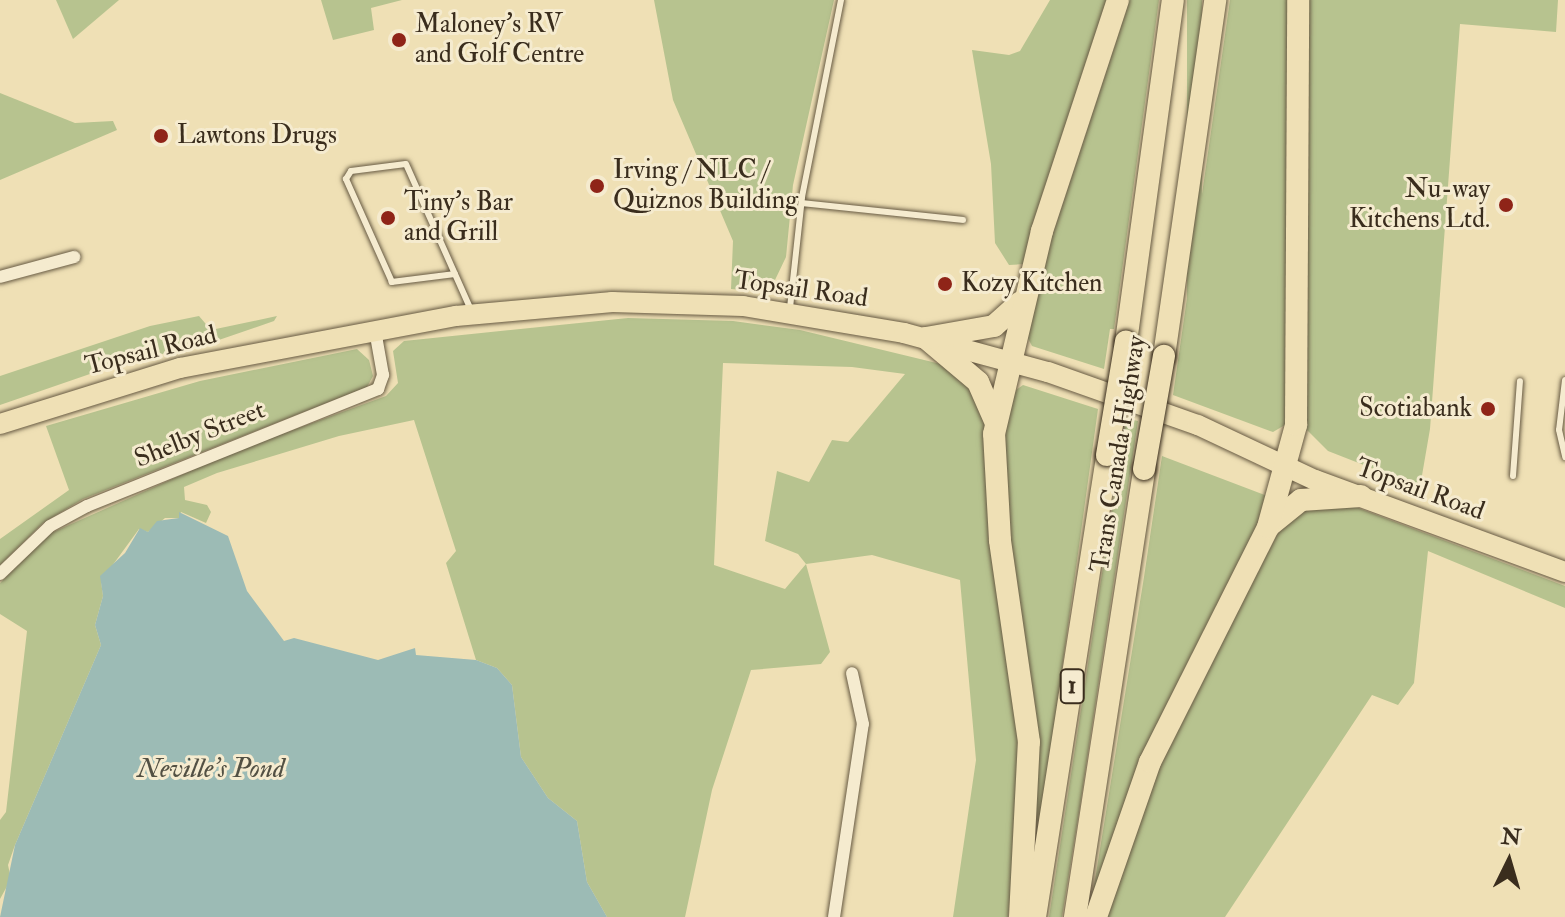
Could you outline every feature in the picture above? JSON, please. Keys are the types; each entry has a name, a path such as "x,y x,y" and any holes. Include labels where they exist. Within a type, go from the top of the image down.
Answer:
{"highway":[{"path":"1020,917 1029,742 996,507 995,423 1024,298 1118,0"},
{"name":"Trans Canada Highway","path":"1035,917 1126,342 1173,0"},
{"name":"Trans Canada Highway","path":"1075,917 1164,356 1215,0"},
{"path":"1096,917 1150,762 1228,616 1268,527 1296,425 1298,0"},
{"path":"926,338 994,326 1024,298"},
{"path":"926,338 978,382 995,423"},
{"path":"1268,527 1301,500 1361,496"}],"main road":[{"name":"Topsail Road","path":"0,424 180,368 473,314 643,302 789,312 926,338 1010,360 1198,425 1284,467 1565,572"}],"street":[{"path":"0,277 74,257"},
{"name":"Shelby Street","path":"0,574 50,526 87,506 378,389 383,375 375,330"},
{"path":"834,917 863,724 852,673"}],"lane":[{"path":"789,312 802,203 841,0"},
{"path":"455,274 392,282 346,179 351,171 406,164 473,314"},
{"path":"802,203 963,220"},
{"path":"1565,380 1559,430 1565,457"},
{"path":"1513,476 1522,402 1520,381"}],"green space":[{"path":"56,0 119,0 73,39"},
{"path":"321,0 402,0 371,8 374,30 333,40"},
{"path":"654,0 834,0 793,185 786,257 775,280 753,291 731,289 733,241 673,100"},
{"path":"1050,0 1111,0 1025,264 1009,265 995,243 991,164 972,50 1009,55 1020,51"},
{"path":"1123,0 1159,0 1114,329 1110,329 1104,369 1032,346 1023,329"},
{"path":"1187,0 1202,0 1202,384 1187,384"},
{"path":"1230,0 1293,0 1285,425 1273,432 1173,395"},
{"path":"1303,0 1558,0 1556,32 1460,24 1430,429 1420,487 1328,451 1305,428"},
{"path":"0,93 75,123 113,121 117,130 0,180"},
{"path":"199,316 211,330 277,316 274,321 213,342 116,365 0,405 0,376 150,326"},
{"path":"628,318 733,321 800,330 949,366 964,375 985,424 989,530 1019,726 1017,852 1008,917 953,917 976,760 960,580 872,555 806,564 830,652 821,664 751,670 712,790 685,917 607,917 587,882 577,821 548,798 521,757 512,685 497,668 476,660 446,563 456,551 414,420 339,436 217,473 184,487 185,500 207,505 211,512 206,523 181,512 179,518 165,518 148,532 139,529 101,581 103,596 95,625 101,645 15,845 8,865 11,879 0,899 0,820 6,812 27,631 0,614 0,583 51,533 233,452 386,396 398,383 393,351 404,341","holes":["723,363 852,367 905,374 848,442 832,440 809,482 777,471 765,541 798,554 806,564 785,589 714,565"]},
{"path":"357,349 369,360 373,376 367,387 83,499 43,523 0,565 0,539 69,490 46,426 200,381"},
{"path":"1023,385 1098,409 1035,864 1035,815 999,436 1016,390"},
{"path":"1126,418 1138,421 1080,806 1062,917 1049,917"},
{"path":"1162,456 1270,497 1089,917 1144,577"},
{"path":"1337,500 1565,586 1565,608 1428,551 1414,683 1398,705 1372,695 1225,917 1102,917 1132,819 1276,536 1295,510"}],"water":[{"name":"Neville's Pond","path":"179,512 228,536 247,591 284,641 294,638 378,660 415,648 416,655 476,660 497,668 512,685 521,757 548,798 577,821 587,882 607,917 0,917 15,845 101,645 95,625 103,596 100,576 125,553 140,528 148,532 157,521 179,518"}],"place":[{"name":"Maloney's RV and Golf Centre","path":"399,40"},
{"name":"Lawtons Drugs","path":"161,136"},
{"name":"Irving / NLC / Quiznos Building","path":"597,186"},
{"name":"Nu-way Kitchens Ltd.","path":"1506,205"},
{"name":"Tiny's Bar and Grill","path":"388,218"},
{"name":"Kozy Kitchen","path":"945,284"},
{"name":"Scotiabank","path":"1488,409"}]}
